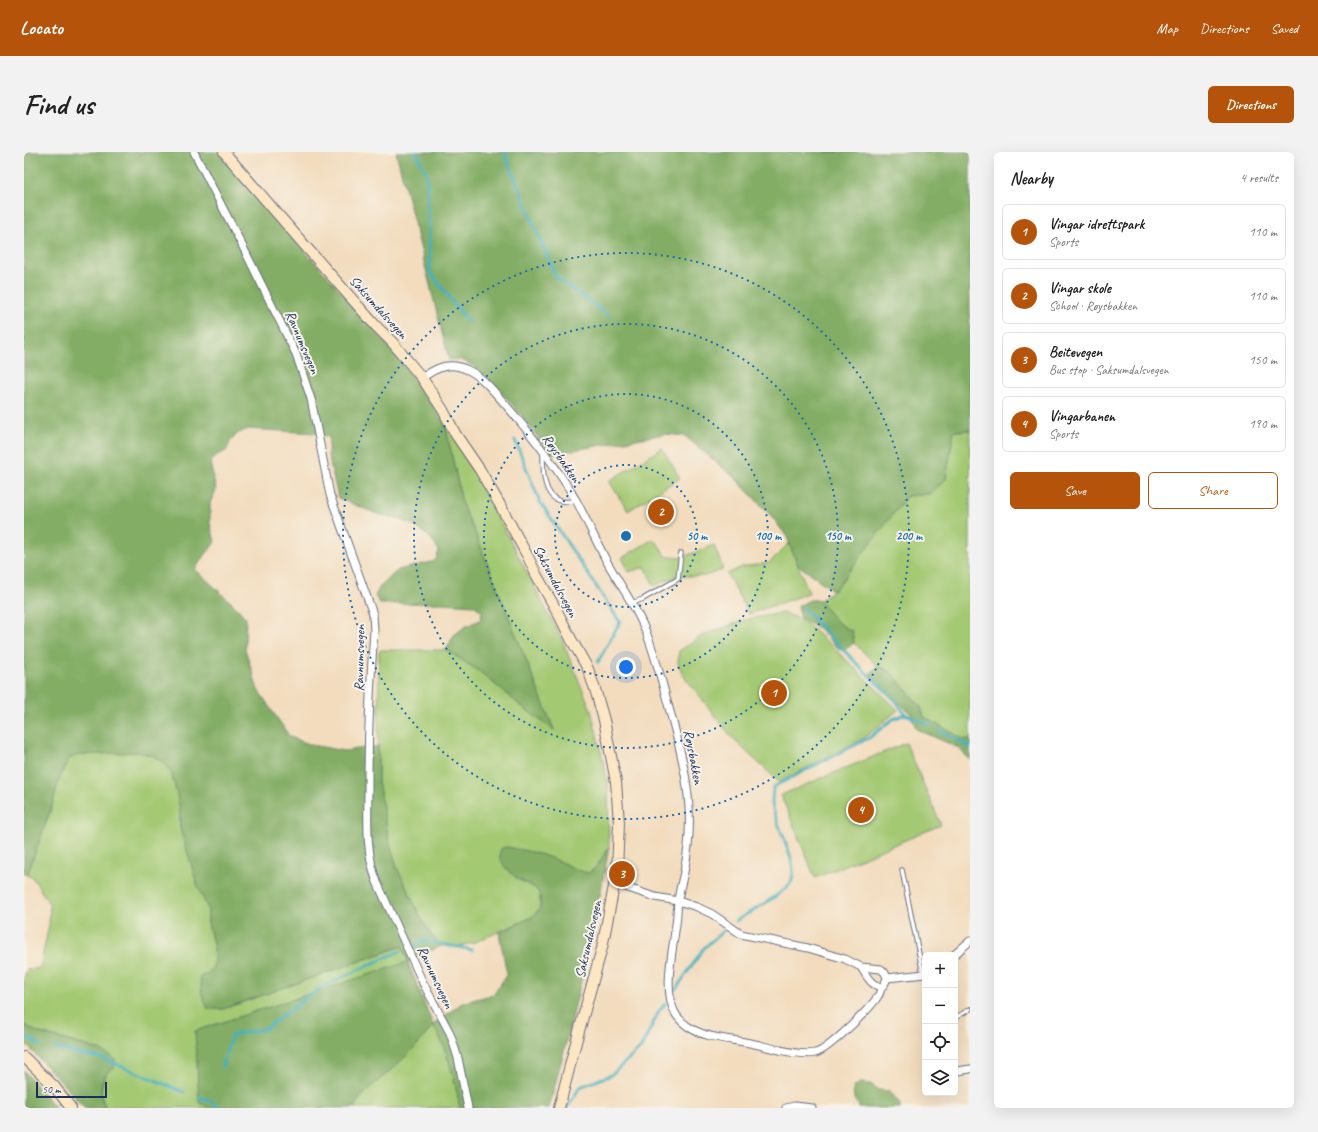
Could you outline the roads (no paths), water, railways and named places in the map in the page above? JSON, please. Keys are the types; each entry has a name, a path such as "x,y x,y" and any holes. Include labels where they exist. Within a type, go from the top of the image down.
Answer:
{"main road":[{"name":"Saksumdalsvegen","path":"224,152 422,378 480,470 500,505 588,669 604,720 616,782 619,844 616,884 602,948 559,1108"},
{"path":"24,1057 54,1086 71,1108"}],"street":[{"name":"Ravnumsvegen","path":"194,152 246,252 296,354 311,399 330,495 373,614 374,631 368,749 369,857 375,876 423,983 450,1033 458,1058 468,1108"},
{"name":"Røysbakken","path":"422,378 436,368 447,365 457,366 467,369 490,387 522,424 564,481 576,501 607,562 632,604 649,639 659,669 685,771 690,821 685,870 678,901 669,974 670,996 674,1011 679,1019 692,1029 703,1034 792,1052 814,1054 829,1046 878,997 887,978"},
{"path":"616,884 655,897 678,901 697,907 712,914 741,934 808,948 845,959 861,967 881,969 887,978 922,974"},
{"path":"957,952 970,941"},
{"path":"861,967 872,984 877,987 882,987"},
{"path":"958,1071 970,1069"},
{"path":"786,1108 794,1106 812,1108"}],"lane":[{"path":"543,452 543,470 545,482 549,491 554,498 560,501 576,501"},
{"path":"632,604 678,580 681,553"},
{"path":"902,870 922,965"},
{"path":"958,1016 970,1009"}],"waterway":[{"path":"416,152 427,174 430,272 468,322"},
{"path":"504,152 556,277 609,316"},
{"path":"515,440 540,502 620,622 598,662"},
{"path":"803,608 863,670 895,700 905,714"},
{"path":"736,921 771,900 789,885 793,878 793,868 790,857 772,803 773,787 869,738 893,719 905,714 930,725"},
{"path":"939,730 970,747"},
{"path":"676,989 704,948 723,931"},
{"path":"415,945 424,940 472,950"},
{"path":"222,1067 232,1035 265,1029 321,987 400,951"},
{"path":"567,1108 580,1087 611,1075 641,1048 659,1011 665,1004"},
{"path":"24,1035 40,1045"},
{"path":"54,1048 104,1059 184,1092"},
{"path":"199,1097 211,1101 219,1108"}],"place":[{"name":"Vingar skole","path":"661,512"},
{"name":"Vingar idrettspark","path":"774,693"},
{"name":"Vingarbanen","path":"861,810"},
{"name":"Beitevegen","path":"622,874"}]}
